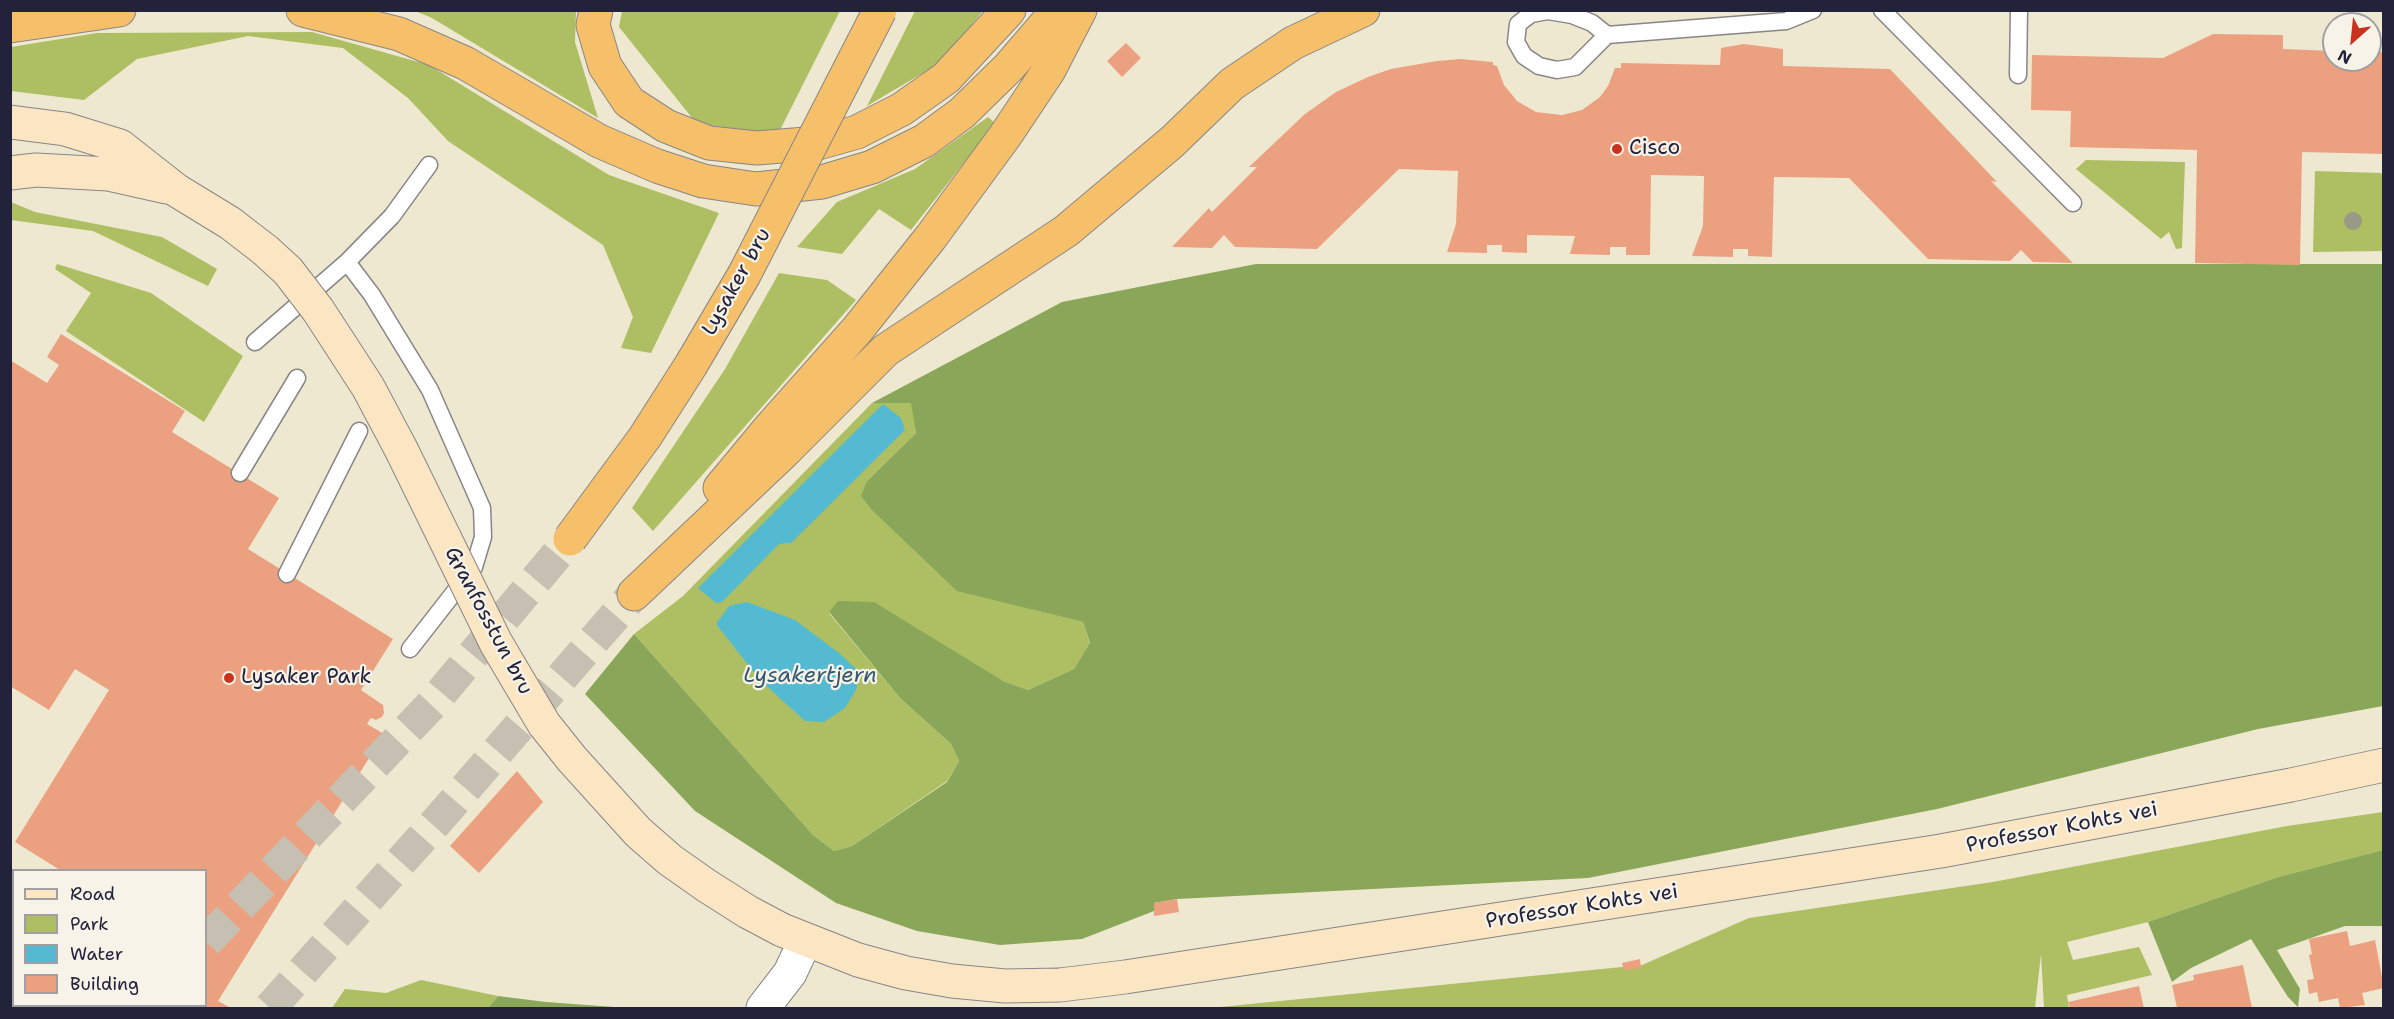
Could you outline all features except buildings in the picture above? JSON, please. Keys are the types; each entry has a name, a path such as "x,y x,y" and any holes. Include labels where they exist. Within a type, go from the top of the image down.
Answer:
{"highway":[{"path":"10,26 119,10"},
{"path":"303,10 399,34 465,63 599,141 657,166 703,181 756,189 822,182 872,167 924,141 970,106 1009,67 1058,10"},
{"path":"596,10 593,25 605,66 629,102 666,126 709,143 757,148 818,143 857,132 902,109 946,78 1009,10"},
{"name":"Lysaker bru","path":"570,539 645,437 744,275 880,10"},
{"path":"1080,10 1049,70 1005,136 931,237 857,330 769,429 634,594 787,449 886,350 1066,231 1172,142 1232,84 1293,43 1363,10"}],"main road":[{"path":"10,122 65,129 120,146 176,190"},
{"path":"10,173 36,170 108,174 176,190"},
{"name":"Granfosstun bru","path":"176,190 230,223 265,250 288,271 318,310 368,387 496,643 544,724 604,797 654,846 707,886 748,912 794,936"},
{"name":"Professor Kohts vei","path":"794,936 858,960 906,973 952,981 1005,986 1070,984 1148,974 1941,851 2292,786 2384,765"}],"street":[{"path":"763,1008 790,973 794,936"}],"lane":[{"path":"1607,35 1592,23 1548,11 1531,14 1518,24 1516,42 1524,56 1539,66 1557,70 1575,67 1607,35 1786,21 1813,10"},
{"path":"1882,10 2073,202"},
{"path":"2018,75 2019,10"},
{"path":"255,342 347,262 392,216 429,165"},
{"path":"347,262 372,295 430,390 482,507 483,537 474,567 410,649"},
{"path":"240,473 297,378"},
{"path":"287,574 359,431"}],"green space":[{"path":"415,11 576,11 575,42 598,118 432,18"},
{"path":"622,11 840,11 778,134 697,124 619,27"},
{"path":"915,11 983,11 940,63 867,106"},
{"path":"312,32 429,65 609,175 719,213 651,353 621,348 633,317 603,245 448,141 408,98 343,48 248,36 137,59 84,100 11,91 11,47 97,33"},
{"path":"988,117 995,123 911,230 879,209 842,254 797,247 837,202 915,169"},
{"path":"2086,160 2185,162 2182,248 2176,249 2169,232 2161,239 2076,169"},
{"path":"2315,171 2381,173 2384,180 2383,251 2313,252"},
{"path":"11,202 35,212 162,237 217,269 208,286 93,231 11,220"},
{"path":"57,264 151,293 243,356 204,422 66,331 91,293 55,269"},
{"path":"1256,264 2383,264 2383,706 2258,729 1937,809 1588,878 1177,899 1154,903 1154,911 1082,939 1000,945 917,931 836,903 695,811 585,694 634,634 813,835 834,851 852,846 947,782 959,761 951,744 900,698 829,612 838,601 874,602 1003,681 1028,690 1074,669 1090,643 1083,622 957,591 872,510 861,496 867,481 916,433 911,403 872,403 1062,302"},
{"path":"779,273 827,280 856,300 653,531 632,508 725,369"},
{"path":"912,402 916,433 867,481 957,590 1083,622 1090,644 1074,669 1028,690 1003,681 838,602 829,613 900,698 951,744 959,761 947,781 852,846 834,851 813,835 634,634 683,596 872,403"},
{"path":"2383,812 2383,850 2278,877 2148,922 2067,942 2073,960 2139,947 2152,975 2067,995 2069,1008 2044,1008 2041,954 2035,1008 1210,1008 1642,965 1749,918 1993,882 2287,826"},
{"path":"2383,850 2383,926 2345,926 2277,950 2300,989 2298,1007 2288,997 2251,939 2191,968 2172,982 2148,922 2278,877"},
{"path":"421,980 498,996 488,1008 332,1008 345,989 386,993"},
{"path":"498,996 546,1002 628,1008 488,1008"}],"water":[{"path":"883,404 901,418 905,430 791,543 779,544 722,602 716,603 698,588"},
{"name":"Lysakertjern","path":"747,602 795,620 839,653 856,669 857,688 845,708 824,722 805,721 760,680 716,624 729,606"}],"tunnel":[{"path":"207,941 432,704 570,539"},
{"path":"270,1008 438,820 634,594"}],"place":[{"name":"Cisco","path":"1617,149"},
{"name":"Lysaker Park","path":"229,678"}]}
